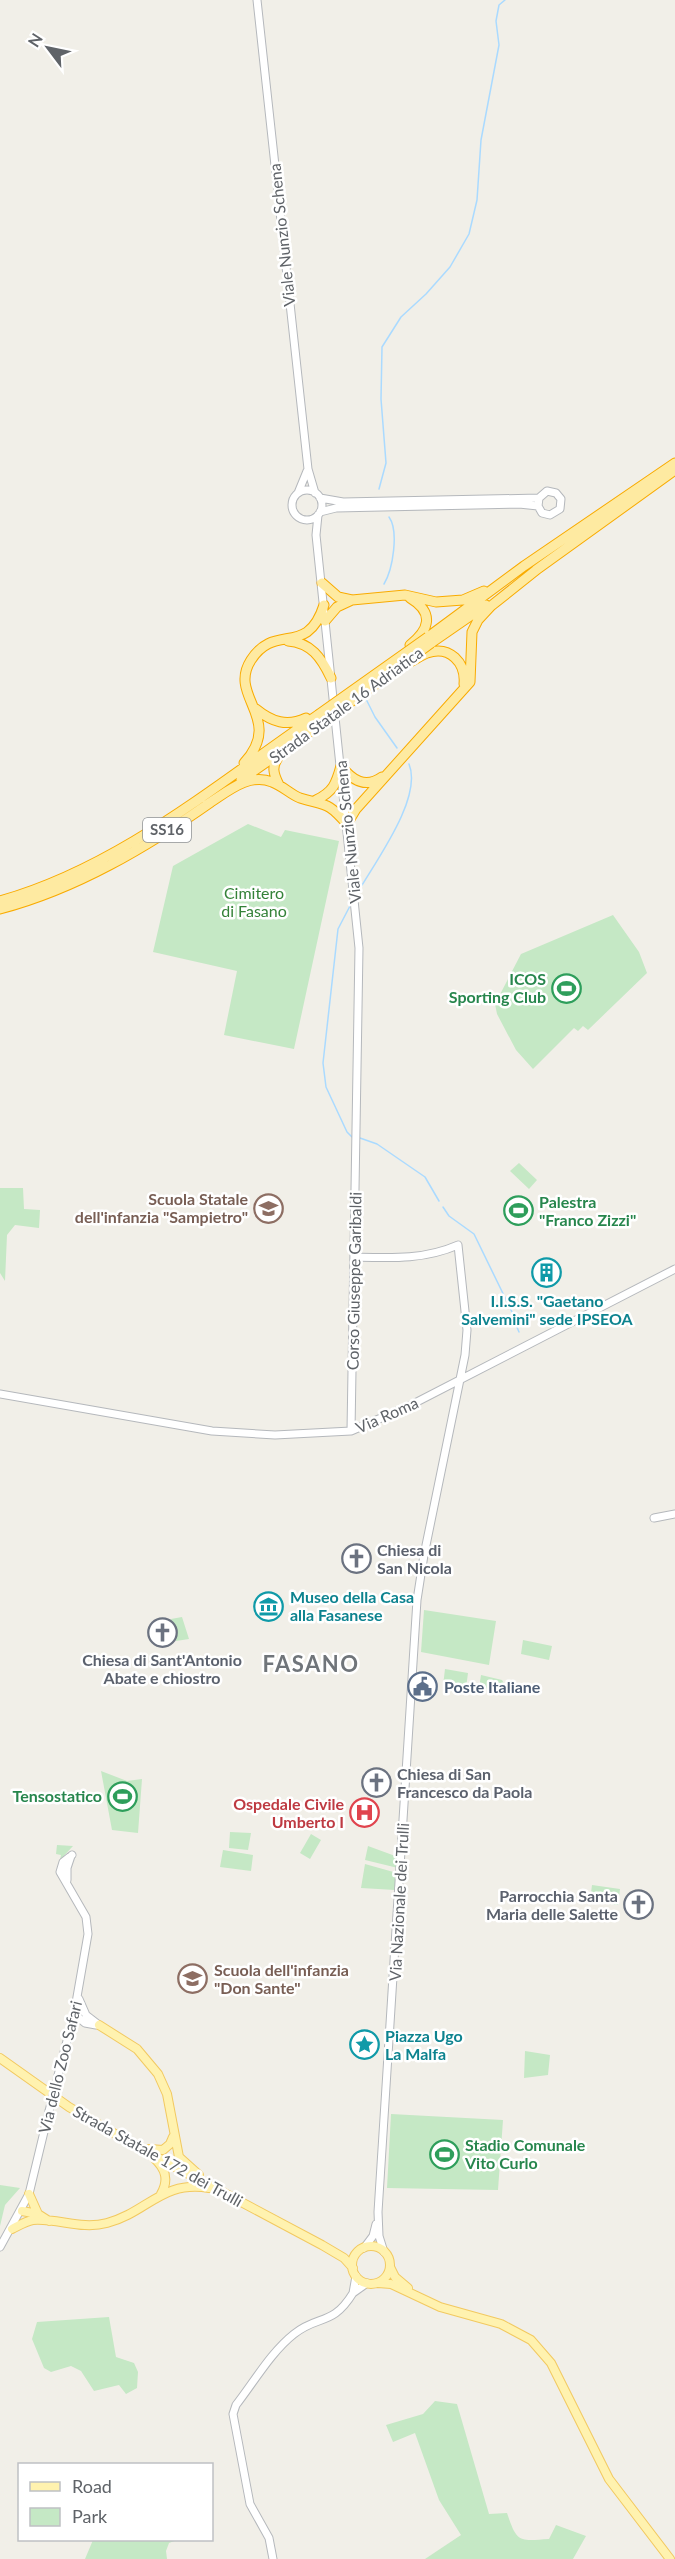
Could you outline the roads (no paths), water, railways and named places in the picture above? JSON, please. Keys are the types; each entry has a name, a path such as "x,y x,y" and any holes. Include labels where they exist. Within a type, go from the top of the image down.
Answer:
{"highway":[{"name":"Strada Statale 16 Adriatica","path":"0,901 35,890 104,859 147,834 394,666 524,566 675,461"},
{"name":"Strada Statale 16 Adriatica","path":"427,642 540,567 675,470"},
{"path":"322,583 338,597 352,600 410,596 430,600 463,600 482,593 524,566"},
{"path":"206,805 251,779 261,778 297,796 316,800 333,808 347,824 356,809 464,691 472,632 478,620 490,606 540,567"},
{"path":"410,596 425,612 427,642 456,657 468,672"},
{"path":"326,621 337,607 352,600"},
{"path":"209,790 245,762 256,749 260,734 259,720 250,700 246,684 246,670 259,650 268,643 304,636 313,629 324,606"},
{"path":"279,640 296,642 309,647 318,655 331,678"},
{"name":"Strada Statale 16 Adriatica","path":"0,909 36,899 121,859 206,805 300,738 318,717 345,696 394,666"},
{"path":"254,707 268,719 284,724 318,717"},
{"path":"279,785 273,767 278,758 300,738"},
{"path":"341,766 350,778 360,782 375,783 387,774"},
{"path":"316,800 329,794 336,785 341,766"}],"main road":[{"path":"99,2025 137,2049 158,2074 167,2094 179,2157 219,2190"},
{"name":"Strada Statale 172 dei Trulli","path":"0,2058 69,2107 134,2145 344,2258 354,2272 367,2283"},
{"path":"134,2145 163,2150 174,2136"},
{"path":"147,2151 162,2165 166,2175 166,2186 161,2194"},
{"path":"22,2211 50,2222 82,2227 106,2224 131,2214 161,2194 183,2186 219,2190"},
{"path":"29,2194 34,2217"},
{"path":"12,2229 34,2217"},
{"name":"Strada Statale 172 dei Trulli","path":"322,2245 346,2252 377,2247 384,2252"},
{"path":"354,2272 353,2260 362,2249"},
{"path":"384,2252 398,2280 423,2299"},
{"path":"378,2283 387,2274 390,2266"},
{"path":"367,2283 391,2284 440,2307 501,2324 519,2331 543,2351 609,2479 670,2559"}],"street":[{"name":"Viale Nunzio Schena","path":"257,0 308,469 317,495"},
{"name":"Viale Nunzio Schena","path":"298,493 308,469"},
{"path":"302,520 312,519 319,513 347,508 538,502 343,502 310,491 298,493 291,506 295,515 316,535"},
{"path":"317,495 321,503 319,513"},
{"name":"Viale Nunzio Schena","path":"319,513 316,535 358,948 356,1131"},
{"name":"Corso Giuseppe Garibaldi","path":"351,1431 356,1131"},
{"name":"Via Nazionale dei Trulli","path":"354,1257 409,1258 444,1251 458,1245 467,1330 465,1355 419,1582 378,2212 379,2236 384,2252"},
{"name":"Via Roma","path":"0,1394 212,1431 275,1435 351,1431 409,1406 675,1269"},
{"path":"654,1518 675,1514"},
{"name":"Via dello Zoo Safari","path":"0,2247 22,2211 29,2194 78,1996 86,1947 87,1923 68,1883"},
{"path":"78,1996 86,2019"},
{"path":"74,2014 99,2025"},
{"path":"69,2035 86,2019"},
{"name":"Via Nazionale dei Trulli","path":"362,2249 373,2236 378,2212"},
{"path":"353,2293 354,2272"},
{"path":"273,2559 269,2538 250,2504 233,2415 236,2405 286,2341 304,2326 332,2318 353,2293 367,2283"}],"waterway":[{"path":"379,489 386,463 381,399 382,347 401,317 450,267 469,234 477,200 481,140 499,45 496,21 499,5 505,0"},
{"path":"384,584 394,550 394,531 389,517"},
{"path":"366,699 375,717 397,748"},
{"path":"358,892 395,830 403,812 412,778 409,764"},
{"path":"351,904 338,929 323,1063 326,1087 347,1132 352,1137"},
{"path":"360,1138 377,1144 425,1177 439,1201"},
{"path":"443,1207 449,1216 474,1234 512,1312"},
{"path":"513,1318 519,1332"}],"place":[{"name":"ICOS Sporting Club","path":"567,988"},
{"name":"Scuola Statale dell'infanzia \"Sampietro\"","path":"269,1208"},
{"name":"Palestra \"Franco Zizzi\"","path":"518,1211"},
{"name":"I.I.S.S. \"Gaetano Salvemini\" sede IPSEOA","path":"547,1273"},
{"name":"Chiesa di San Nicola","path":"356,1559"},
{"name":"Museo della Casa alla Fasanese","path":"269,1606"},
{"name":"Chiesa di Sant'Antonio Abate e chiostro","path":"162,1632"},
{"name":"Poste Italiane","path":"423,1687"},
{"name":"Chiesa di San Francesco da Paola","path":"376,1783"},
{"name":"Tensostatico","path":"123,1796"},
{"name":"Ospedale Civile Umberto I","path":"365,1813"},
{"name":"Parrocchia Santa Maria delle Salette","path":"639,1905"},
{"name":"Scuola dell'infanzia \"Don Sante\"","path":"193,1979"},
{"name":"Piazza Ugo La Malfa","path":"364,2045"},
{"name":"Stadio Comunale Vito Curlo","path":"444,2154"}],"district":[{"name":"FASANO","path":"311,1664"}],"park label":[{"name":"Cimitero di Fasano","path":"254,902"}]}
